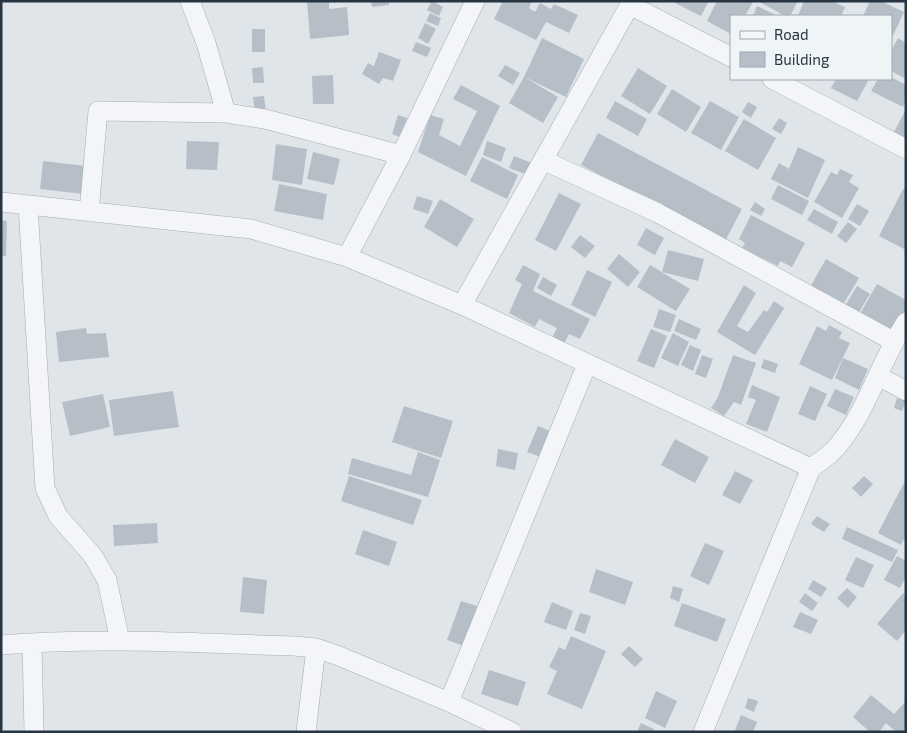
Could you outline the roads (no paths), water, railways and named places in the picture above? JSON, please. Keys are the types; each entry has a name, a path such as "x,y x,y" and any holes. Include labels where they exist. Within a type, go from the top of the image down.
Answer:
{"street":[{"path":"190,1 206,44 226,113"},
{"path":"347,257 401,155 474,1"},
{"path":"462,305 631,3 730,56"},
{"path":"774,80 906,149"},
{"path":"89,212 98,112 226,113 265,118 401,155"},
{"path":"543,160 667,218 893,341"},
{"path":"1,202 251,229 347,257 462,305 811,468"},
{"path":"28,205 45,488 58,516 93,556 107,580 120,641"},
{"path":"704,732 811,468 834,450 846,434 878,376 893,341 906,322"},
{"path":"450,702 587,364"},
{"path":"878,376 906,391"},
{"path":"1,645 120,641 316,648 450,702 512,732"},
{"path":"32,643 34,732"},
{"path":"306,732 316,648"}]}
